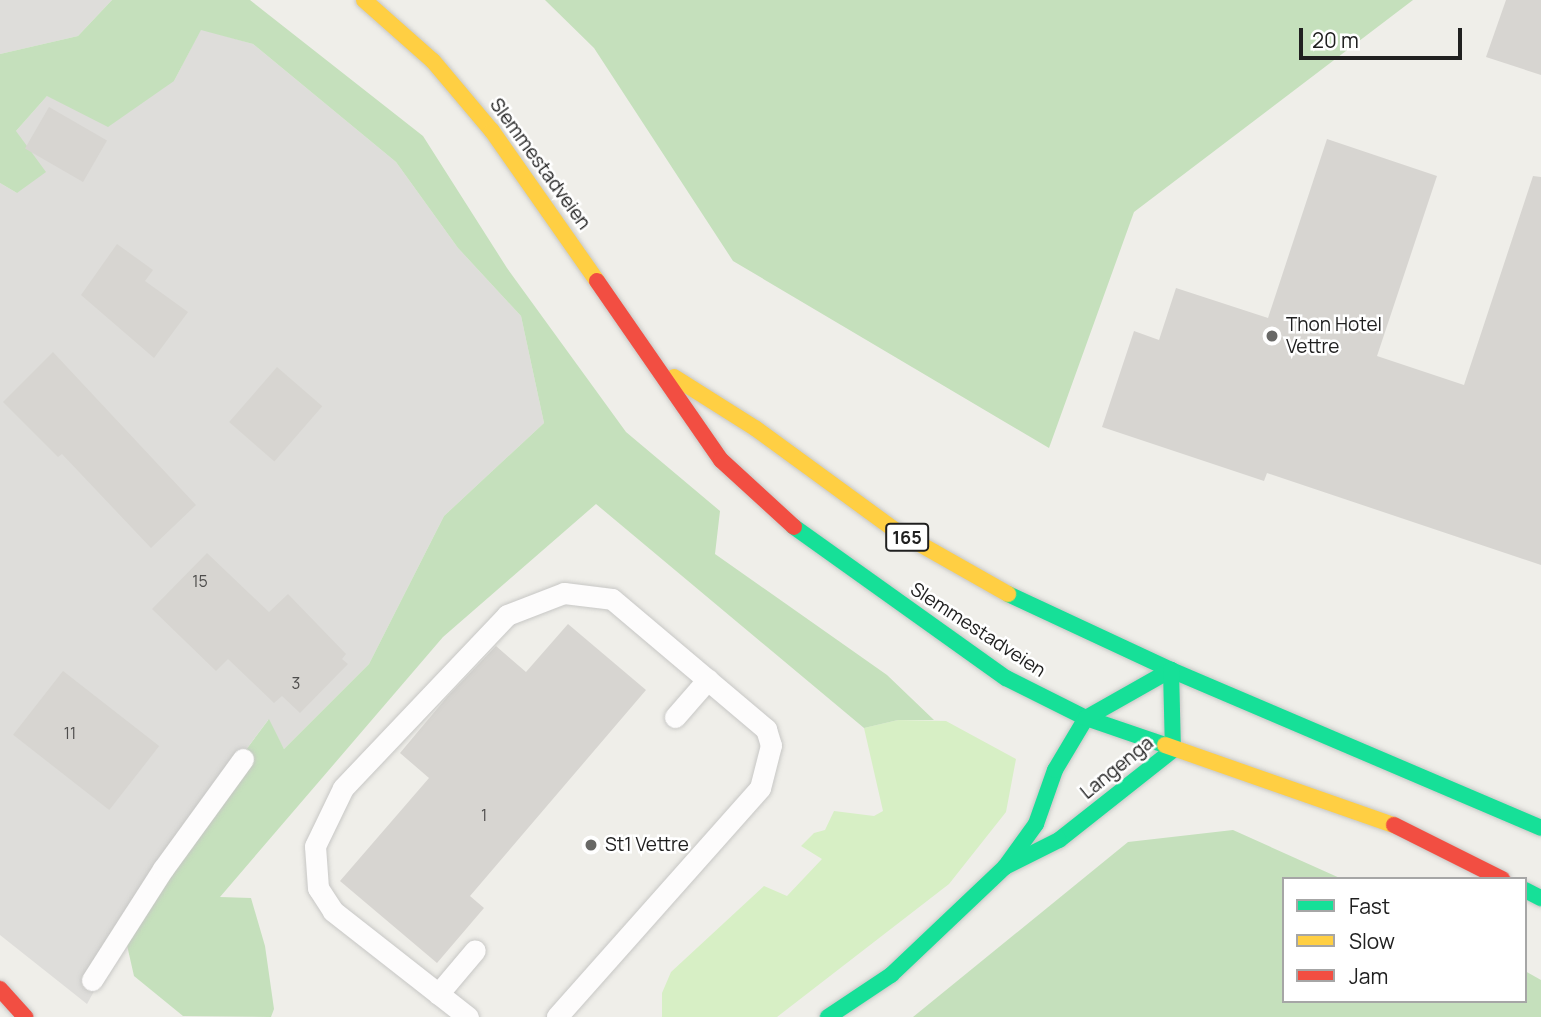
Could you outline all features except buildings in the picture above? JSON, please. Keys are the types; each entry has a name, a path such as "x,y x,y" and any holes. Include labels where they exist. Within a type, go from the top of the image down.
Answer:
{"main road":[{"name":"Slemmestadveien","path":"364,0 433,61 492,131 663,371 721,460 805,537 1006,678 1086,718 1173,750 1268,777 1385,821 1498,877"},
{"name":"Slemmestadveien","path":"663,371 755,428 895,530 1016,598 1171,670 1541,828"},
{"name":"Langenga","path":"828,1017 891,975 1005,867 1036,824 1055,769 1086,718 1171,670 1173,750 1059,841 1005,867"},
{"path":"0,989 25,1017"}],"lane":[{"path":"468,1017 333,911 317,888 315,846 344,788 507,615 564,593 612,599 766,729 771,745 760,788 557,1017"},
{"path":"675,717 708,680"},
{"path":"92,979 148,891 243,759"},
{"path":"438,994 475,950"}],"shaded area":[{"path":"0,0 112,0 78,36 0,54"},
{"path":"201,29 253,44 396,162 458,248 521,316 544,423 444,516 369,664 284,749 268,720 175,845 87,1004 0,935 0,183 17,193 16,131 47,96 174,81"}],"green space":[{"path":"112,0 250,0 423,136 507,268 626,432 720,511 715,554 887,675 934,720 898,720 864,728 596,504 443,637 220,897 251,898 265,946 274,1009 271,1017 183,1016 134,976 124,932 175,845 269,719 284,749 369,664 444,516 544,423 521,316 458,248 396,162 253,44 201,30 174,81 108,127 47,96 16,131 46,172 17,193 0,183 0,54 78,36"},
{"path":"545,0 1413,0 1134,212 1049,448 733,261 594,48"},
{"path":"898,720 946,721 1016,759 1006,812 949,884 777,1017 662,1017 662,993 671,972 764,886 787,896 822,859 801,846 814,833 825,830 834,811 874,816 883,811 864,728"},
{"path":"1233,830 1338,877 1282,877 1282,1003 1527,1003 1527,972 1541,980 1541,1017 913,1017 1128,842"}],"traffic: fast":[{"path":"794,527 1006,678 1086,718 1165,745"},
{"path":"1008,594 1171,670 1541,828"},
{"path":"828,1017 891,975 1005,867 1036,824 1055,770 1086,718 1171,670 1173,750 1059,840 1005,867"},
{"path":"1527,891 1541,898"}],"traffic: slow":[{"path":"364,0 433,61 492,131 597,281"},
{"path":"674,377 755,428 895,530 1008,594"},
{"path":"1165,745 1394,825"}],"traffic: jam":[{"path":"597,281 721,460 794,527"},
{"path":"1394,825 1498,877"},
{"path":"0,989 25,1017"}],"place":[{"name":"Thon Hotel Vettre","path":"1272,336"},
{"name":"St1 Vettre","path":"591,845"}]}
